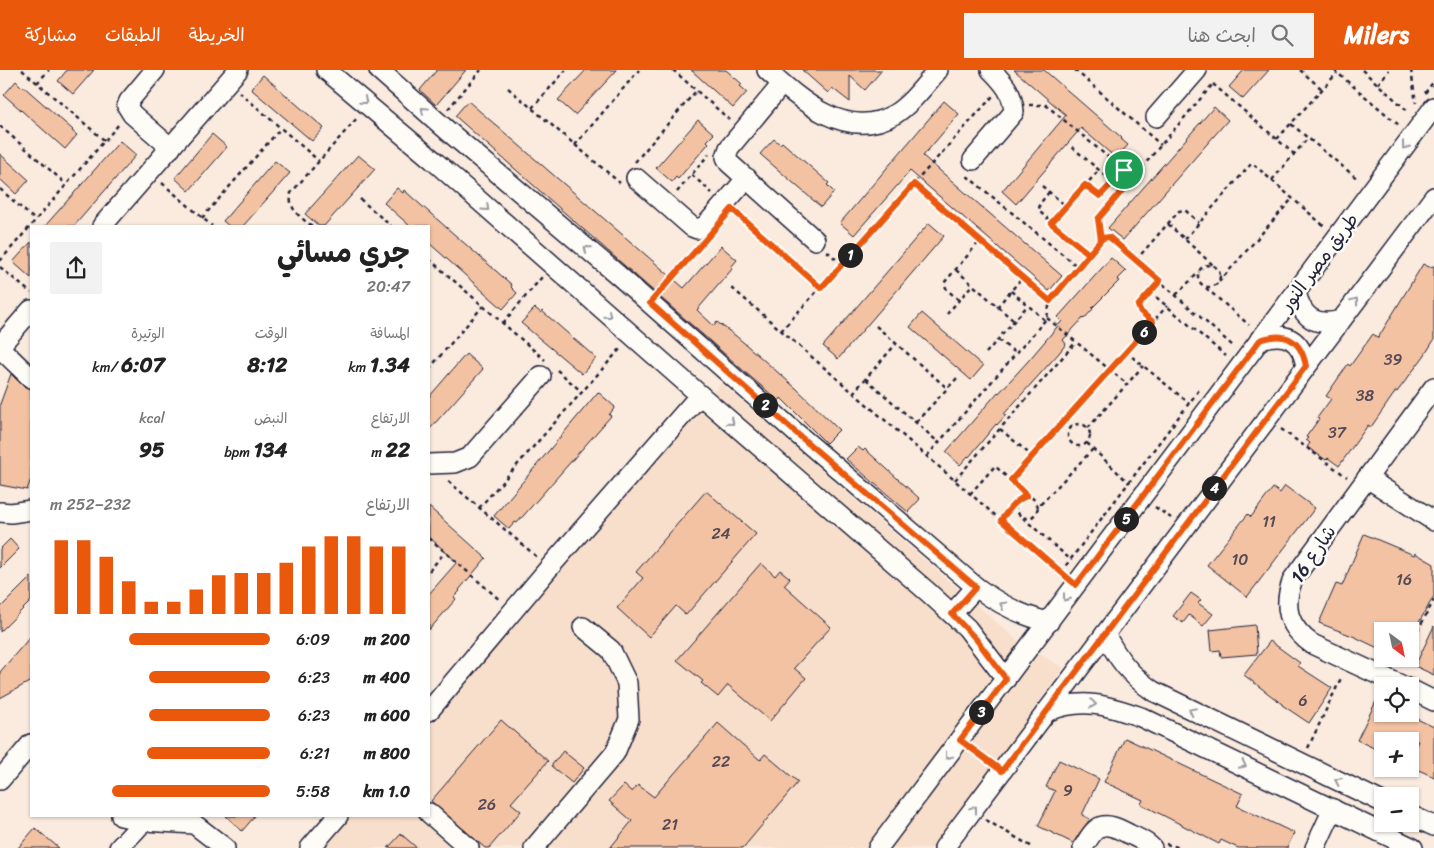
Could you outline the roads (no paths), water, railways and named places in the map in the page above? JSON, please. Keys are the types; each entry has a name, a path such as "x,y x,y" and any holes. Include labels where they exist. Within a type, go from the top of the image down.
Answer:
{"street":[{"path":"155,70 128,101 127,106 132,114 171,148"},
{"path":"326,70 433,160 632,336 930,593 976,639 1006,679"},
{"path":"379,70 976,587 1017,612 1048,622"},
{"path":"767,70 782,84 831,118 847,123 864,124 880,120 895,113 938,70"},
{"path":"973,160 1014,112 1011,94 1004,83 991,70"},
{"path":"1156,117 1197,70"},
{"path":"103,225 233,76"},
{"path":"782,84 727,151 727,160 815,240"},
{"name":"طريق مصر النور","path":"878,848 1142,498 1255,332 1296,292 1425,106"},
{"path":"433,160 444,157 452,148 451,136 442,126"},
{"path":"469,192 468,180 470,175 480,168 492,167"},
{"path":"627,178 697,229 705,226 747,178"},
{"path":"944,848 1434,197"},
{"path":"1296,292 1299,304 1306,315 1316,321 1328,323 1341,320"},
{"path":"30,311 2,341 30,377"},
{"path":"1255,332 1285,337 1296,343 1303,354 1306,366"},
{"path":"430,464 455,463 470,457 541,376"},
{"name":"شارع 16","path":"1384,677 1312,644 1302,637 1294,627 1289,616 1288,591 1292,579 1434,387"},
{"path":"430,711 549,568 700,395"},
{"path":"1364,482 1434,521"},
{"path":"0,512 11,513 30,510"},
{"path":"952,614 976,587"},
{"path":"534,848 615,753 629,719 627,683 611,650 583,627"},
{"path":"1104,634 1117,657 1128,671 1153,691 1374,798"},
{"path":"1419,694 1434,701"},
{"path":"1046,712 1059,707 1087,703 1101,705 1142,717 1333,809 1402,846"},
{"path":"0,780 30,750"},
{"path":"1315,848 1333,809"},
{"path":"430,814 469,848"},
{"path":"126,817 144,821 194,824 225,848"},
{"path":"310,848 337,817"},
{"path":"1419,818 1434,826"},
{"path":"119,848 144,821"},
{"path":"1084,848 1096,829 1108,825 1114,826 1145,842 1152,848"}]}
